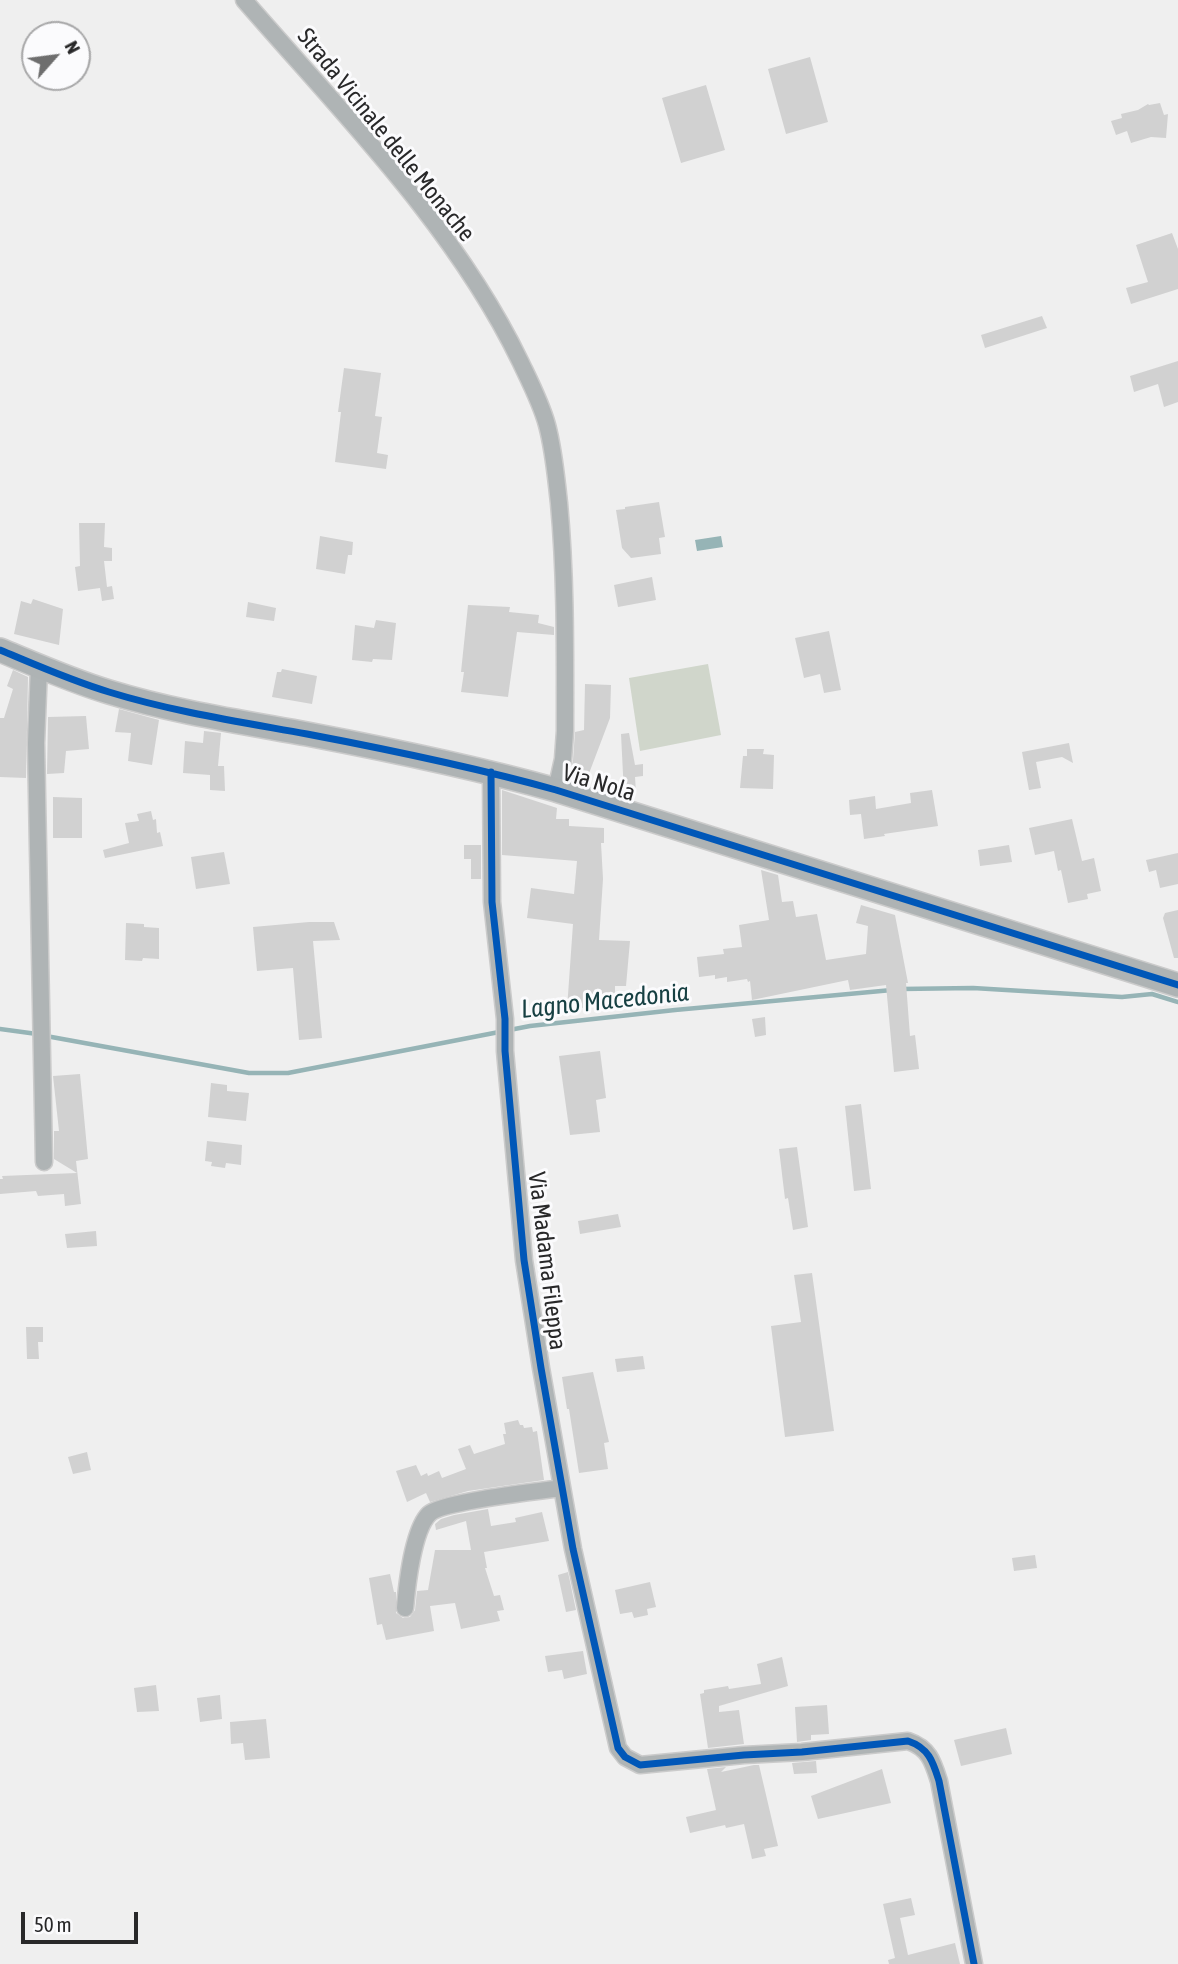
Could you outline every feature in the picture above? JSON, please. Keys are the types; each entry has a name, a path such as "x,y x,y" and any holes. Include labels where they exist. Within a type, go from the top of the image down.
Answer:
{"street":[{"name":"Strada Vicinale delle Monache","path":"244,0 415,198 506,332 537,398 553,452 561,530 565,731 563,759 556,790"},
{"name":"Via Nola","path":"0,650 108,692 169,709 491,772 556,790 1178,985"},
{"path":"40,667 36,743 44,1162"},
{"name":"Via Madama Fileppa","path":"491,772 492,902 505,1019 505,1051 524,1260 573,1549 618,1748 625,1757 640,1765 908,1741 918,1744 930,1756 939,1781 974,1964"},
{"path":"405,1608 413,1550 426,1517 432,1511 483,1499 562,1488"}],"shaded area":[{"path":"708,664 721,735 640,751 629,678"}],"water":[{"path":"721,536 723,547 697,551 695,540"}],"building":[{"path":"810,57 828,122 786,134 768,69"},
{"path":"706,85 725,150 681,163 662,98"},
{"path":"1160,103 1164,115 1168,114 1166,138 1151,137 1131,143 1127,131 1116,135 1111,121 1122,118 1121,114 1138,110 1148,104"},
{"path":"1172,233 1178,249 1178,289 1131,304 1126,288 1148,282 1136,245"},
{"path":"1042,316 1047,328 985,348 981,335"},
{"path":"1178,361 1178,402 1164,407 1158,384 1134,392 1130,376"},
{"path":"344,368 381,373 375,416 382,417 377,453 388,455 386,469 335,462"},
{"path":"659,502 665,537 659,538 661,554 631,558 622,548 616,510"},
{"path":"79,523 105,523 104,547 112,548 112,561 104,561 107,587 112,586 114,599 102,601 100,588 78,591 75,567 80,566"},
{"path":"320,536 353,542 352,555 348,555 345,574 316,569"},
{"path":"652,577 656,600 618,607 614,585"},
{"path":"33,599 63,609 59,645 14,634 21,601 31,604"},
{"path":"248,602 276,608 274,621 246,617"},
{"path":"468,605 510,607 509,612 539,615 538,623 554,627 554,635 517,632 508,697 461,692"},
{"path":"376,620 396,623 392,660 352,660 355,625 374,628"},
{"path":"829,631 841,690 824,693 820,674 804,678 795,638"},
{"path":"282,669 317,676 312,704 272,697 277,672"},
{"path":"13,670 28,677 26,778 0,777 0,718 4,718 13,689 7,686"},
{"path":"585,684 611,685 610,718 585,784 569,779 575,732 584,730"},
{"path":"119,709 159,720 152,765 128,761 131,733 115,732"},
{"path":"86,716 89,749 66,751 64,773 47,774 48,717"},
{"path":"204,731 221,733 218,766 224,766 225,791 210,790 210,775 183,773 185,741 203,743"},
{"path":"629,733 635,765 643,764 643,776 635,777 636,793 624,794 621,734"},
{"path":"1069,743 1073,763 1062,757 1036,762 1041,788 1029,790 1022,752"},
{"path":"747,749 764,749 763,754 774,755 773,789 740,788 743,756 747,756"},
{"path":"502,790 557,808 556,819 569,819 569,826 604,828 604,843 601,843 603,879 599,940 630,941 626,986 615,986 615,997 607,999 607,1006 567,1009 573,924 527,918 531,888 574,894 577,861 502,855"},
{"path":"932,790 938,826 864,839 861,814 850,815 849,800 875,796 876,809 911,803 910,793"},
{"path":"53,797 82,798 82,838 53,838"},
{"path":"151,811 153,820 156,819 157,833 160,832 163,846 105,858 103,850 129,843 125,823 139,821 137,814"},
{"path":"1072,819 1082,861 1094,858 1101,891 1087,894 1088,899 1068,903 1054,851 1035,855 1029,828"},
{"path":"464,845 481,845 481,879 471,879 471,859 464,859"},
{"path":"1009,845 1012,862 980,866 978,850"},
{"path":"224,852 230,884 196,889 191,857"},
{"path":"1178,853 1178,884 1160,888 1156,870 1149,872 1146,860"},
{"path":"761,870 778,875 782,902 793,901 796,917 817,914 826,960 866,954 868,926 856,923 861,905 895,915 908,983 910,1036 915,1035 919,1069 894,1072 886,985 850,990 848,980 752,1000 750,981 747,979 727,982 727,977 699,977 697,957 724,954 723,949 742,947 739,925 769,920"},
{"path":"1178,910 1178,958 1174,958 1163,918 1165,913"},
{"path":"334,922 340,940 313,941 322,1038 299,1040 293,968 257,971 253,927"},
{"path":"126,923 159,928 159,959 125,960"},
{"path":"765,1017 766,1035 755,1037 752,1019"},
{"path":"600,1051 606,1098 596,1100 600,1132 570,1135 559,1056"},
{"path":"80,1074 88,1159 76,1161 81,1204 65,1206 64,1194 38,1196 36,1191 0,1194 2,1176 77,1173 54,1159 54,1131 59,1131 53,1076"},
{"path":"211,1083 227,1085 227,1091 249,1093 246,1121 208,1117"},
{"path":"861,1104 871,1189 854,1191 845,1106"},
{"path":"207,1141 242,1145 241,1165 226,1163 225,1168 211,1166 212,1162 205,1161"},
{"path":"797,1147 808,1227 793,1230 788,1198 785,1199 779,1149"},
{"path":"618,1214 621,1227 580,1234 578,1221"},
{"path":"96,1231 97,1246 67,1248 65,1234"},
{"path":"812,1273 834,1431 785,1437 771,1326 801,1322 794,1275"},
{"path":"26,1327 43,1327 43,1342 38,1342 39,1359 27,1359"},
{"path":"643,1356 645,1369 617,1372 615,1359"},
{"path":"593,1372 609,1442 604,1443 608,1469 579,1473 562,1377"},
{"path":"518,1420 524,1428 532,1427 533,1432 537,1431 544,1480 468,1491 430,1502 426,1493 407,1502 396,1471 416,1465 421,1476 439,1471 442,1478 466,1469 458,1449 470,1445 474,1454 505,1444 504,1423"},
{"path":"87,1452 91,1470 73,1474 68,1457"},
{"path":"488,1509 491,1526 516,1522 515,1518 542,1512 549,1541 484,1552 485,1568 494,1596 500,1595 504,1610 497,1611 500,1621 461,1629 455,1603 430,1606 434,1631 386,1640 382,1624 377,1625 369,1578 390,1574 396,1592 396,1613 403,1618 410,1617 415,1610 417,1591 428,1590 435,1550 471,1550 466,1521 436,1530 435,1524 454,1515"},
{"path":"1035,1555 1037,1568 1014,1571 1012,1558"},
{"path":"568,1572 576,1610 566,1612 558,1575"},
{"path":"650,1582 656,1607 647,1609 648,1615 634,1618 632,1612 620,1614 615,1590"},
{"path":"583,1651 587,1674 564,1679 562,1670 548,1672 545,1656"},
{"path":"782,1657 788,1686 719,1706 719,1712 739,1710 744,1744 708,1748 700,1694 704,1693 704,1690 728,1686 729,1689 761,1684 757,1664"},
{"path":"156,1685 159,1711 137,1712 134,1688"},
{"path":"220,1695 222,1719 200,1722 197,1698"},
{"path":"827,1705 829,1734 811,1735 811,1740 797,1742 795,1707"},
{"path":"266,1719 270,1758 245,1760 243,1743 231,1744 230,1722"},
{"path":"1006,1728 1012,1754 961,1766 954,1740"},
{"path":"816,1761 817,1773 794,1774 792,1763"},
{"path":"759,1765 778,1846 764,1849 766,1856 752,1859 744,1824 726,1828 725,1825 690,1833 686,1817 716,1810 707,1769 726,1767 721,1772"},
{"path":"882,1769 891,1803 818,1819 811,1796"},
{"path":"911,1898 915,1915 900,1918 908,1955 955,1943 960,1964 889,1964 888,1960 895,1958 883,1904"}],"waterway":[{"name":"Lagno Macedonia","path":"901,989 973,988 1122,997 1152,994 1178,1002"},
{"name":"Lagno Macedonia","path":"46,1036 249,1073 288,1073 530,1026 892,990"},
{"name":"Lagno Macedonia","path":"0,1029 37,1034"}],"cycle path":[{"path":"0,650 81,683 158,705 401,753 556,790 1178,985"},
{"path":"491,772 492,902 505,1019 505,1051 524,1260 573,1549 618,1748 625,1757 640,1765 908,1741 915,1744 929,1756 939,1781 974,1964"}]}
